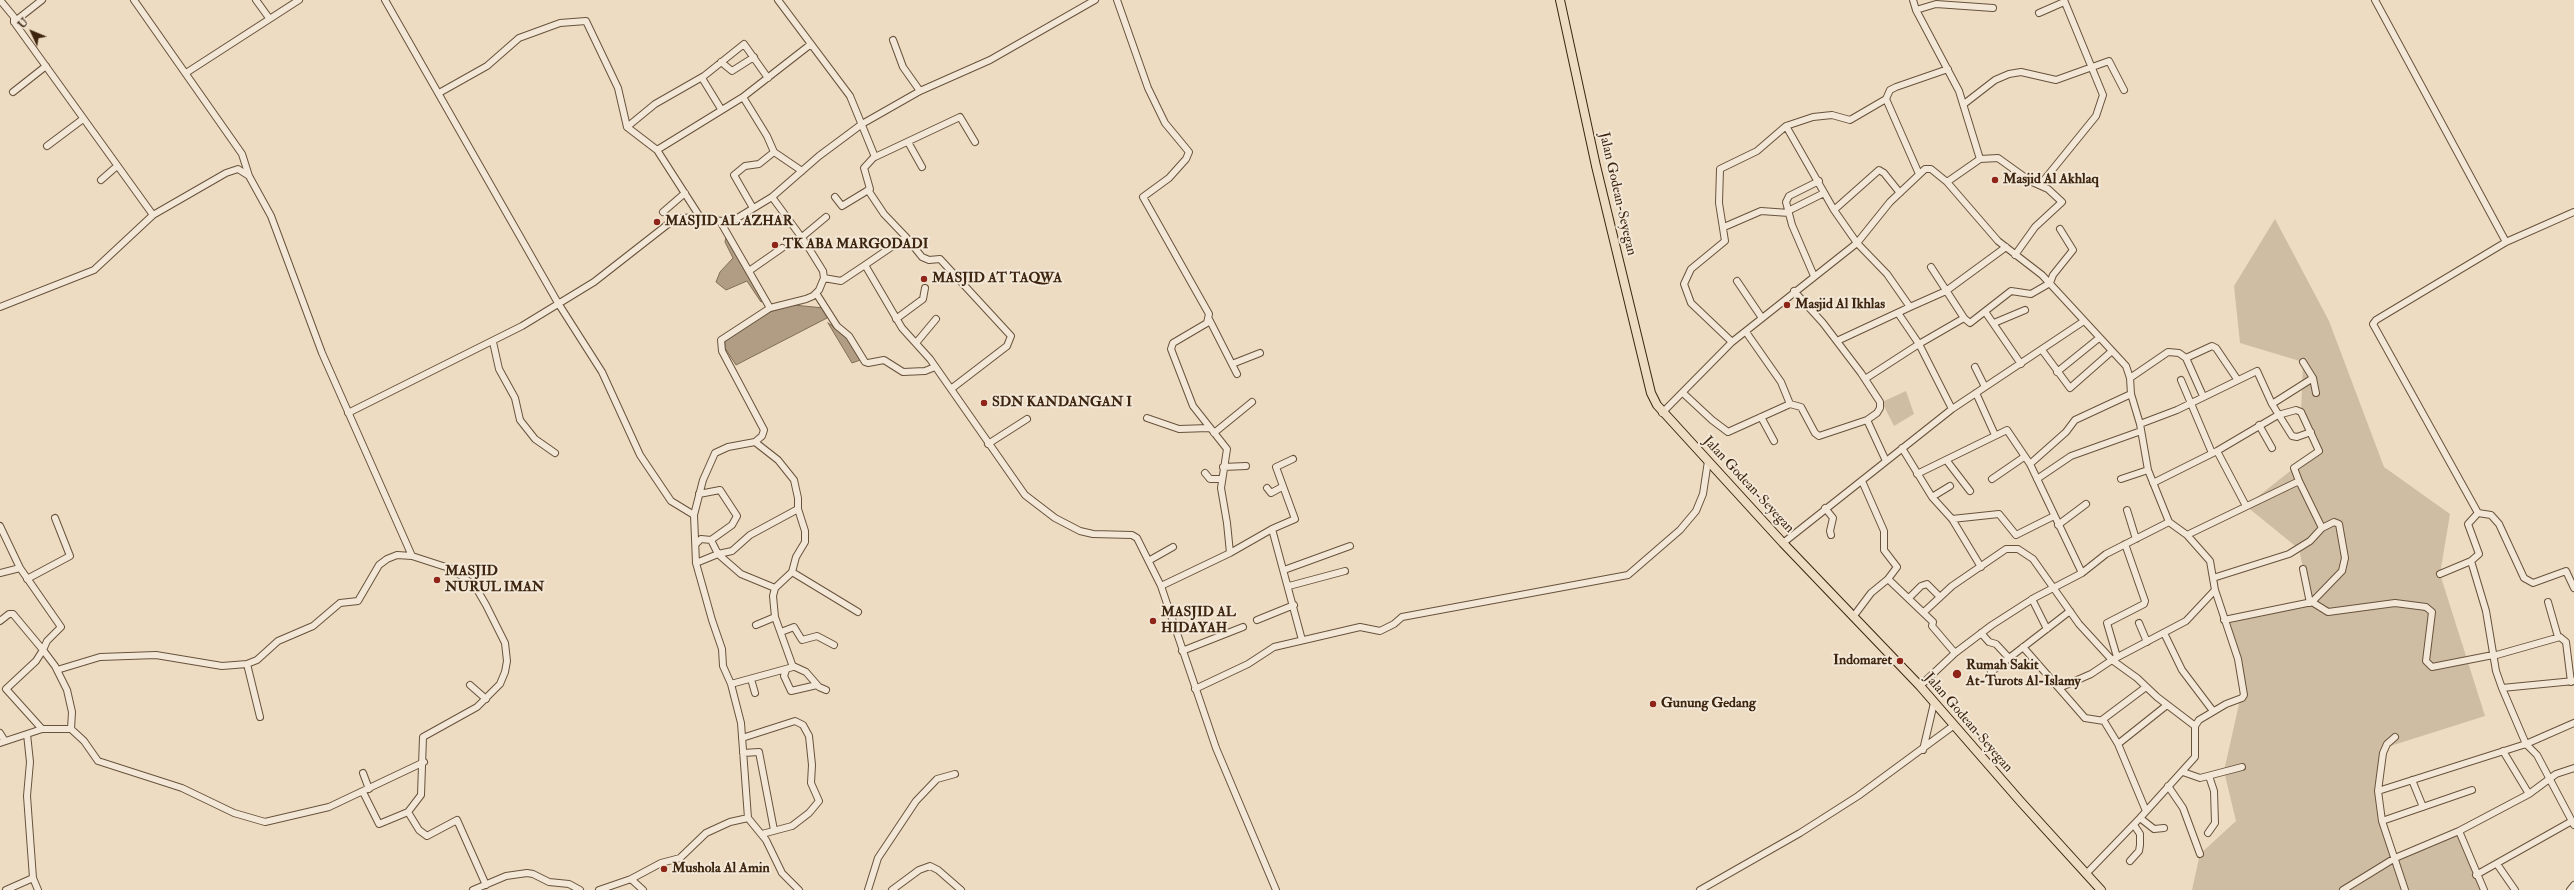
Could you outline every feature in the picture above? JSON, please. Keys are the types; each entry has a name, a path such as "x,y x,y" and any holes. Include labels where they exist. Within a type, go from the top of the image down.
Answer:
{"main road":[{"name":"Jalan Godean-Seyegan","path":"1560,0 1596,166 1651,393 1662,413 1783,543 1920,686 1953,726 2101,890"}],"street":[{"path":"0,0 14,16 14,22 153,215"},
{"path":"14,22 42,0"},
{"path":"134,0 245,160 249,176 271,216 294,283 348,413 412,556"},
{"path":"256,0 269,18"},
{"path":"186,73 299,0"},
{"path":"385,0 558,303 602,372 640,455 671,501 694,515"},
{"path":"778,0 850,96 875,156"},
{"path":"348,413 492,342 594,282 672,221 681,218 700,217 720,221 734,220 772,197 802,171 862,124 920,91 990,60 1095,0"},
{"path":"1117,0 1148,88 1165,123 1189,152 1175,172 1145,194 1144,199 1207,311 1209,319 1237,374"},
{"path":"1913,0 1916,10 1959,91 1980,159"},
{"path":"2375,0 2506,242"},
{"path":"2039,13 2064,1 2093,67 2103,95 2096,116 2040,185"},
{"path":"1916,10 1936,4 1993,8"},
{"path":"439,93 487,66 519,38 573,21 583,20 588,24 612,74 621,97 627,127 657,150 700,217"},
{"path":"893,40 903,67 920,91"},
{"path":"627,127 655,104 702,78 744,44 768,78"},
{"path":"657,150 742,97 811,44"},
{"path":"721,62 732,71 754,57"},
{"path":"1964,104 1996,80 2008,74 2022,72 2056,80 2110,61 2124,90"},
{"path":"13,92 46,66"},
{"path":"1732,342 1691,303 1684,284 1691,269 1724,244 1724,227 1719,203 1720,169 1757,151 1786,126 1813,117 1832,114 1850,120 1886,99 1890,90 1896,86 1948,69"},
{"path":"702,78 721,109"},
{"path":"742,97 767,136 774,152 802,171"},
{"path":"1886,99 1919,174"},
{"path":"835,197 842,206 868,190 870,187 864,168 875,156 878,157 960,117 975,142"},
{"path":"47,146 84,119"},
{"path":"1786,126 1819,181 1834,210 1857,243 1887,274 1910,307"},
{"path":"908,142 922,167"},
{"path":"753,208 734,175 745,166 759,164 774,152"},
{"path":"1947,182 1980,159 1998,158 2048,189 2062,204 2035,227 2015,254"},
{"path":"0,307 94,270 153,215 226,173 238,169 245,160"},
{"path":"101,180 117,166"},
{"path":"1662,413 1732,342 1794,291 1857,243 1900,193 1919,174 1929,168 1947,182 1998,241 2050,283 2126,366 2130,378 2131,394 2140,424 2148,470 2169,522 2187,535 2210,561 2215,590 2238,659 2244,695 2242,698 2213,711 2195,726"},
{"path":"238,169 249,176"},
{"path":"1834,210 1879,170 1884,173 1900,193"},
{"path":"1814,276 1788,212 1786,202 1789,196 1819,181"},
{"path":"868,190 884,214 906,237 922,257 929,260 940,259 1011,336 1007,346 951,389"},
{"path":"1724,227 1761,211 1788,212 1824,193"},
{"path":"663,212 685,194"},
{"path":"772,197 802,237 823,271 824,278 816,293 806,300 770,308 722,338 720,343 722,351 764,427 762,436 755,442 728,447 715,453 706,470 694,515 696,563 722,649 723,666 731,684 742,738 748,818 762,834 782,873 796,890"},
{"path":"2478,514 2373,324 2376,320 2506,242 2574,212"},
{"path":"802,237 826,217"},
{"path":"720,221 770,308"},
{"path":"1931,268 1964,318 1970,323 2011,291 2031,294 2050,283 2053,275 2073,250 2060,229"},
{"path":"824,278 841,281 906,237"},
{"path":"1837,341 1946,291 2006,247"},
{"path":"749,271 782,248"},
{"path":"865,265 896,319 951,389 1019,490 1039,507 1066,525 1086,533 1134,536 1150,560 1161,586 1216,748 1276,890"},
{"path":"1737,281 1762,318"},
{"path":"896,319 924,299 925,288"},
{"path":"1683,393 1712,420 1728,432 1790,404 1801,407 1817,435 1867,420 1879,411 1880,405 1865,379 1837,341 1794,291"},
{"path":"816,293 833,322 849,336 865,362 868,364 884,360 903,372 925,371 935,367"},
{"path":"1994,323 2025,310"},
{"path":"1986,312 2021,364"},
{"path":"1898,313 1919,344 1952,409"},
{"path":"1865,379 1919,344 1964,318"},
{"path":"916,343 936,319"},
{"path":"1209,319 1173,343 1171,347 1188,396 1209,428 1227,449 1223,467 1221,494 1227,523 1230,553"},
{"path":"1783,543 1825,508 1862,481 1952,409 2084,321"},
{"path":"1746,332 1781,382 1790,404"},
{"path":"2057,372 2099,338"},
{"path":"492,342 499,369 515,398 520,420 535,438 555,453"},
{"path":"2186,358 2214,347 2237,380"},
{"path":"2042,350 2057,372 2071,388 2112,351"},
{"path":"2130,378 2168,352 2179,353 2186,358 2203,396"},
{"path":"1232,364 1260,353"},
{"path":"2303,362 2313,378 2316,393"},
{"path":"1975,367 1985,387"},
{"path":"2140,424 2192,403 2203,396 2257,371 2278,415 2294,437 2311,432"},
{"path":"2272,404 2313,378"},
{"path":"2181,380 2214,452 2246,506"},
{"path":"1976,393 1996,435"},
{"path":"2030,464 2066,432 2076,420 2131,394"},
{"path":"1214,433 1252,402"},
{"path":"2153,482 2214,452 2278,415 2299,410 2319,451 2294,468 2322,528"},
{"path":"1761,417 1774,441"},
{"path":"1147,418 1179,429 1209,428"},
{"path":"988,444 1027,419"},
{"path":"1867,420 1886,461"},
{"path":"2259,425 2272,448"},
{"path":"1917,474 1947,461 2007,430 2030,464 2082,573"},
{"path":"2037,479 2071,456 2141,431"},
{"path":"755,442 778,460 794,480 798,498 798,509 805,531 805,542 796,557 792,572 775,588 773,596 775,617 793,666 806,672 817,684 826,690"},
{"path":"1902,448 1932,498 1952,519 1981,568"},
{"path":"1992,479 2024,457"},
{"path":"1161,586 1230,553 1272,529 1294,519 1276,467 1293,459"},
{"path":"1195,689 1248,664 1268,649 1302,640 1360,627 1382,630 1402,617 1628,575 1680,530 1696,511 1703,494 1708,461"},
{"path":"1947,461 1970,491"},
{"path":"1223,467 1246,466"},
{"path":"2121,479 2148,470"},
{"path":"1205,473 1210,479 1222,479"},
{"path":"1853,617 1871,594 1888,579 1897,567 1884,550 1884,531 1862,481"},
{"path":"2187,535 2299,481"},
{"path":"1932,498 1950,486"},
{"path":"1267,488 1271,493 1282,487"},
{"path":"696,544 701,539 712,540 732,525 737,516 720,490 699,494"},
{"path":"2058,525 2086,504"},
{"path":"1825,508 1833,518 1830,531 1831,535"},
{"path":"696,563 718,554 732,551 750,535 798,509"},
{"path":"2127,510 2136,539"},
{"path":"2440,574 2471,561 2479,554 2468,524 2478,514 2488,513 2496,521 2524,578 2528,582 2532,583 2566,571 2574,588"},
{"path":"1952,519 1999,514 2016,535 2018,549"},
{"path":"2016,535 2054,516"},
{"path":"27,579 70,556 55,518"},
{"path":"1920,686 1955,654 1981,633 2032,599 2082,573 2106,554 2169,522"},
{"path":"2213,578 2289,554 2310,541 2322,528 2334,522 2339,524 2345,564 2342,571 2311,602 2224,620"},
{"path":"0,526 20,568 61,624 60,630 46,641 43,650 36,660 0,693"},
{"path":"1272,529 1289,586 1302,640"},
{"path":"712,540 718,554 741,574 775,588"},
{"path":"2114,659 2107,623 2144,604 2145,601 2125,544"},
{"path":"1284,570 1350,546"},
{"path":"1150,560 1173,547"},
{"path":"1924,612 1940,597 2006,549 2018,549 2033,559 2052,588 2070,611 2114,659 2167,705 2195,726"},
{"path":"57,670 100,657 156,655 222,666 247,664 257,660 278,640 313,626 340,603 358,601 379,565 387,558 397,555 412,556 436,562 461,573 475,586 505,643 507,661 504,677 486,699 469,713 424,736 422,740 424,762 420,798 408,812 378,824 366,790 362,773"},
{"path":"2471,561 2486,611 2493,655 2502,688 2526,744 2537,755 2573,823 2476,875"},
{"path":"0,573 20,568"},
{"path":"2303,569 2311,602 2328,612 2395,603 2426,607 2432,612 2426,662 2432,667 2493,655 2558,637 2564,639 2573,682 2502,688"},
{"path":"1289,586 1344,570"},
{"path":"792,572 858,612"},
{"path":"1888,579 1910,597 1924,612 1955,654"},
{"path":"1910,597 1921,586 1927,584 1940,597"},
{"path":"2059,688 2091,674 2114,659 2164,633 2195,614 2215,590"},
{"path":"2032,599 2048,629"},
{"path":"2548,602 2558,637"},
{"path":"1257,620 1294,605"},
{"path":"1991,672 2070,611"},
{"path":"0,621 9,614 13,614 43,650 57,670 70,702 70,729"},
{"path":"756,625 775,617"},
{"path":"2139,623 2147,642"},
{"path":"781,632 794,627 800,639 817,636 834,645"},
{"path":"1182,651 1243,627"},
{"path":"1981,633 1988,642 1996,644 2009,658"},
{"path":"2164,633 2182,670 2213,711"},
{"path":"2023,647 2085,718 2102,720 2146,686"},
{"path":"2567,654 2574,651"},
{"path":"247,664 260,717"},
{"path":"731,684 786,670 793,666"},
{"path":"786,670 784,676 791,690 817,684"},
{"path":"751,679 755,693"},
{"path":"470,685 486,699"},
{"path":"6,689 42,729"},
{"path":"1923,750 1934,703"},
{"path":"2118,744 2167,705"},
{"path":"2102,720 2118,744 2146,811"},
{"path":"742,738 795,721 803,725 808,732 812,765 812,783 819,801 809,813 792,826 762,834"},
{"path":"2378,791 2526,744 2574,723"},
{"path":"1700,890 1800,833 1923,750 1953,726"},
{"path":"2086,874 2134,825 2195,757 2195,726"},
{"path":"0,733 2,742 42,729 70,729 84,741 98,761 182,788 234,813 265,822 329,807 424,762"},
{"path":"27,734 30,762 27,796 33,878 38,890"},
{"path":"2395,737 2387,744 2383,754 2378,791 2382,821 2405,890"},
{"path":"2503,751 2529,794"},
{"path":"743,753 759,752 774,830"},
{"path":"2183,772 2200,778 2242,767"},
{"path":"2342,890 2395,858 2459,831 2529,794 2550,779 2574,768"},
{"path":"868,890 878,858 916,801 937,779 955,774"},
{"path":"2208,833 2215,823 2214,791 2209,776"},
{"path":"2412,780 2423,807"},
{"path":"2168,786 2183,808 2200,854"},
{"path":"2382,821 2472,790"},
{"path":"408,812 419,830 428,836 457,820 486,885"},
{"path":"599,890 631,878 661,863 680,858 706,833 730,822 748,818"},
{"path":"2140,818 2154,829 2164,828"},
{"path":"2130,862 2139,851 2140,845 2140,834 2134,825"},
{"path":"2459,831 2476,875 2484,890"},
{"path":"2497,864 2515,890"},
{"path":"892,890 919,870 930,866 938,870 961,890"},
{"path":"473,890 506,876 527,874 534,874 549,882 569,884 580,890"},
{"path":"6,890 14,888 33,878"},
{"path":"631,878 643,890"},
{"path":"2570,890 2574,885"}],"shaded area":[{"path":"2275,219 2329,321 2384,467 2450,514 2440,574 2485,716 2384,748 2378,791 2382,821 2395,858 2461,830 2486,890 2192,890 2200,854 2236,821 2224,771 2243,686 2224,620 2310,602 2299,549 2246,506 2294,468 2318,453 2301,412 2303,362 2240,343 2234,286"},
{"path":"726,236 763,301 761,302 747,281 726,290 716,282 720,272 733,258 725,242"},
{"path":"793,305 824,308 827,318 736,365 725,348 725,339 772,311"},
{"path":"828,323 848,336 863,359 852,363"},
{"path":"1906,391 1914,414 1894,426 1882,402"}],"place":[{"name":"Masjid Al Akhlaq","path":"1995,180"},
{"name":"MASJID AL AZHAR","path":"657,222"},
{"name":"TK ABA MARGODADI","path":"775,245"},
{"name":"MASJID AT TAQWA","path":"924,279"},
{"name":"Masjid Al Ikhlas","path":"1787,305"},
{"name":"SDN KANDANGAN I","path":"984,403"},
{"name":"MASJID NURUL IMAN","path":"437,580"},
{"name":"MASJID AL HIDAYAH","path":"1153,621"},
{"name":"Indomaret","path":"1900,661"},
{"name":"Rumah Sakit At-Turots Al-Islamy","path":"1957,674"},
{"name":"Gunung Gedang","path":"1653,704"},
{"name":"Mushola Al Amin","path":"664,869"}]}
